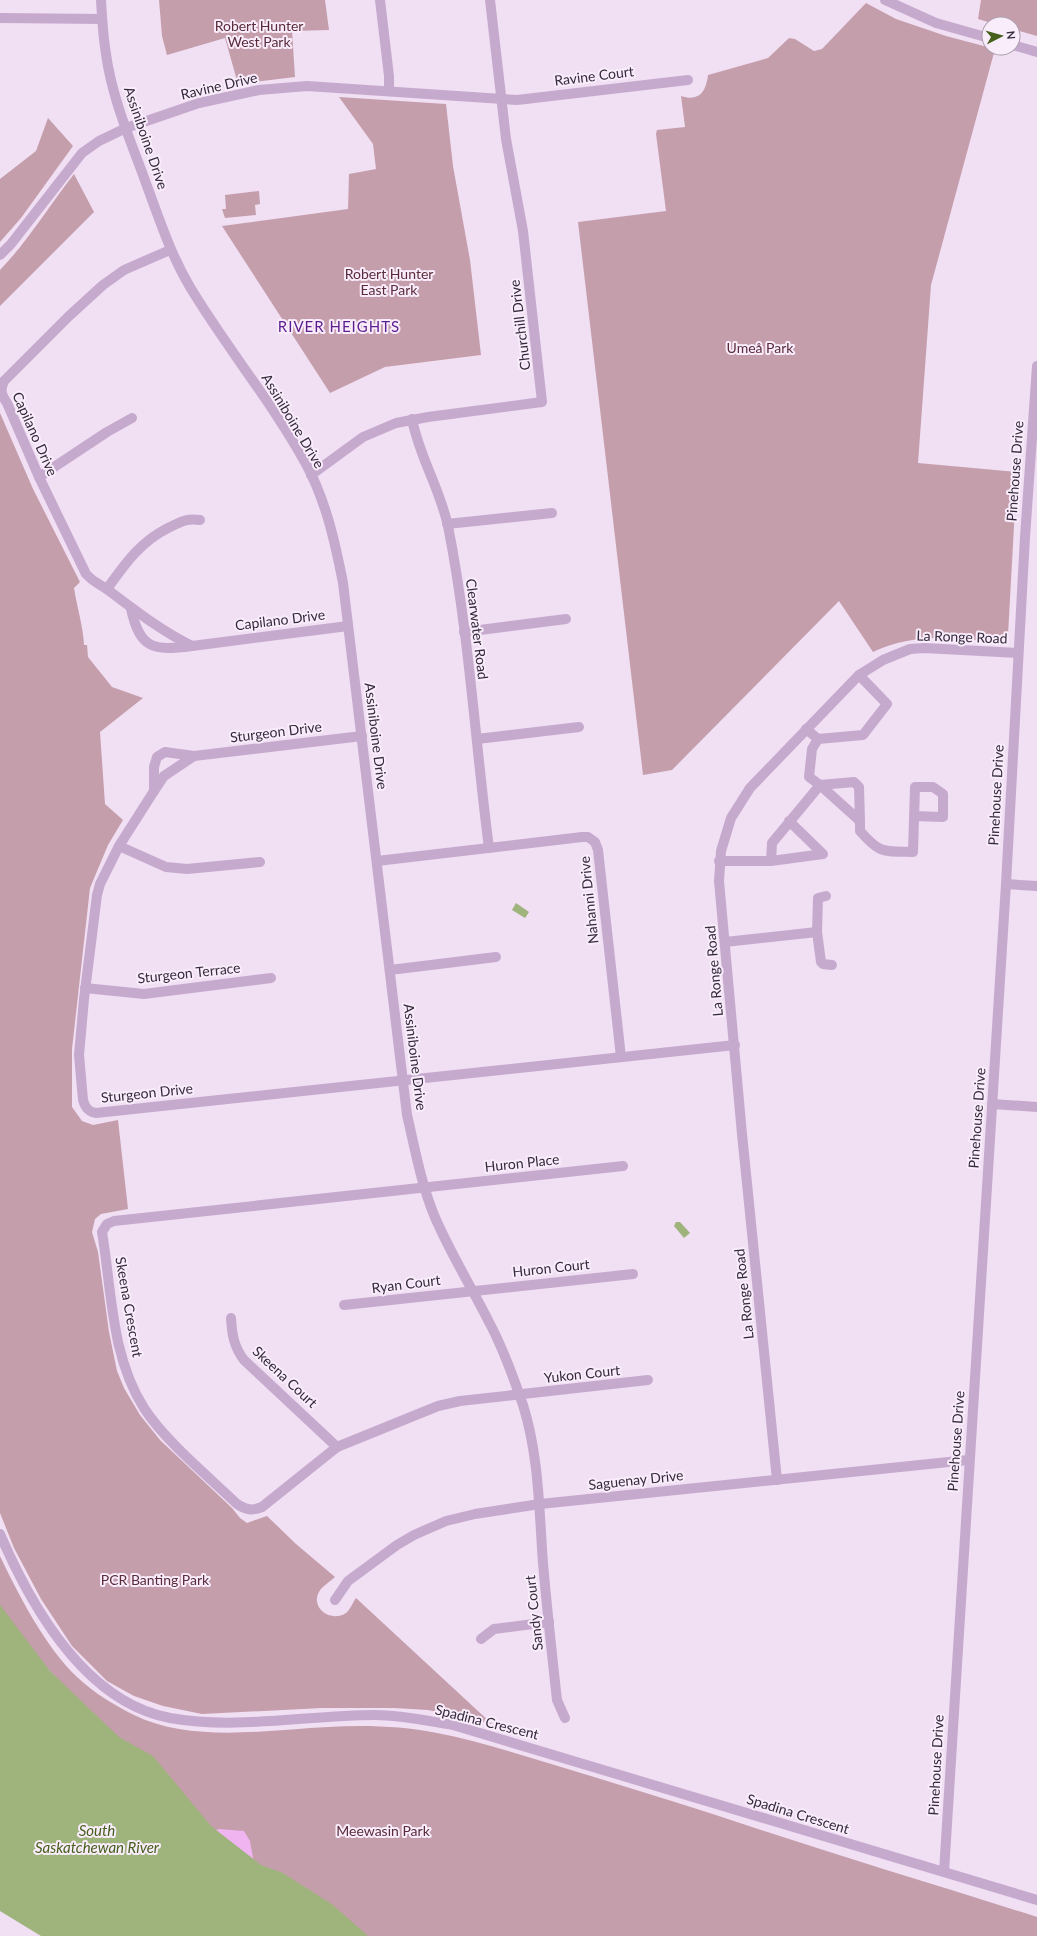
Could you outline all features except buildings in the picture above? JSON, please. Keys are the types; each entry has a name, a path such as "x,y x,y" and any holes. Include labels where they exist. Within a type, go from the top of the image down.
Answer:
{"street":[{"name":"Assiniboine Drive","path":"101,0 106,55 112,84 126,128 170,250 190,286 278,418 310,475 323,504 334,538 343,583 407,1115 424,1187 449,1248 498,1340 519,1394 532,1444 540,1504"},
{"path":"380,0 389,76 388,91"},
{"name":"Churchill Drive","path":"310,475 363,437 385,427 412,420 542,402 523,231 510,166 490,0"},
{"path":"885,0 936,23 981,36"},
{"path":"0,18 102,19"},
{"path":"1021,47 1037,52"},
{"name":"Ravine Court","path":"502,98 517,100 688,80"},
{"name":"Ravine Drive","path":"0,255 11,244 82,153 99,141 126,128 199,103 259,90 307,86 502,98"},
{"name":"Capilano Drive","path":"170,250 124,270 104,285 68,317 4,381 0,388 1,394 7,403 39,477 86,574 94,583 107,589 131,609 192,646"},
{"name":"Pinehouse Drive","path":"944,1872 968,1460 1006,884 1018,653 1037,366"},
{"path":"39,477 107,432 132,418"},
{"name":"Clearwater Road","path":"412,420 415,434 428,465 447,524 464,632 489,848"},
{"path":"447,524 552,513"},
{"path":"107,589 128,559 154,535 187,519 200,520"},
{"name":"Capilano Drive","path":"131,609 135,627 143,640 154,646 170,649 348,626"},
{"path":"464,632 566,619"},
{"name":"La Ronge Road","path":"778,1480 719,881 719,861 731,818 750,788 859,675 883,660 910,649 924,648 1018,653"},
{"path":"806,730 818,739 863,736 887,704 859,675"},
{"path":"477,740 579,727"},
{"name":"Sturgeon Drive","path":"154,791 154,767 156,757 165,752 194,756 362,736"},
{"path":"818,739 812,748 809,776 860,821"},
{"name":"Sturgeon Drive","path":"194,756 164,776 119,846 100,884 97,895 85,988 79,1055 85,1107 92,1112 402,1080"},
{"path":"771,861 772,843 820,785 854,782 859,787 860,831 872,846 884,851 913,852 914,816"},
{"path":"719,861 771,861 823,854 789,821"},
{"name":"Nahanni Drive","path":"377,861 582,837 588,837 596,842 621,1057"},
{"path":"119,846 166,867 187,869 260,862"},
{"path":"1006,884 1037,886"},
{"path":"826,896 818,898 817,932 821,962 823,964 832,965"},
{"path":"725,942 817,932"},
{"path":"390,970 496,957"},
{"name":"Sturgeon Terrace","path":"85,988 144,994 271,978"},
{"path":"402,1080 735,1045"},
{"path":"992,1104 1037,1107"},
{"name":"Huron Place","path":"424,1187 623,1166"},
{"name":"Skeena Crescent","path":"424,1187 114,1221 107,1224 103,1228 102,1232 119,1346 136,1393 145,1410 168,1438 237,1504 252,1510 262,1507 337,1447 438,1406 460,1401 519,1394"},
{"name":"Huron Court","path":"472,1290 633,1274"},
{"name":"Ryan Court","path":"344,1305 472,1290"},
{"name":"Skeena Court","path":"231,1318 232,1333 236,1349 244,1360 337,1447"},
{"name":"Yukon Court","path":"519,1394 648,1380"},
{"name":"Saguenay Drive","path":"335,1600 348,1581 396,1545 414,1534 453,1519 540,1504 968,1460"},
{"name":"Sandy Court","path":"540,1504 549,1622 557,1700 565,1718"},
{"name":"Spadina Crescent","path":"0,1534 11,1560 43,1616 77,1664 110,1692 139,1708 168,1718 197,1721 225,1722 376,1715 453,1725 1037,1900"},
{"path":"481,1638 494,1629 549,1622"}],"green space":[{"name":"Robert Hunter West Park","path":"159,0 325,0 329,30 292,31 295,77 238,84 225,38 167,55 162,36"},
{"path":"981,0 1037,0 1037,36 1021,31 1021,16 981,16 981,20 978,19"},
{"name":"Umeå Park","path":"866,3 896,19 946,36 981,45 981,56 993,56 931,285 918,463 1017,472 1008,635 1005,641 999,642 950,638 919,639 904,641 873,652 839,601 672,770 643,775 578,222 666,211 656,134 657,130 685,127 681,96 693,98 700,94 703,91 708,75 768,58 789,38 795,39 814,51 822,49"},
{"name":"Robert Hunter East Park","path":"339,97 446,104 453,166 470,260 481,355 385,367 330,393 222,226 348,209 349,174 376,169 373,144"},
{"path":"48,118 73,146 21,218 0,242 0,179 36,151"},
{"path":"74,174 94,212 0,306 0,270 29,235"},
{"path":"259,191 260,204 255,205 256,215 225,218 222,209 226,209 225,195"},
{"name":"PCR Banting Park","path":"0,413 33,489 80,582 74,588 84,645 87,645 88,657 112,687 143,698 100,732 105,804 123,820 108,845 90,888 72,1049 72,1107 82,1121 93,1125 118,1120 128,1209 101,1214 95,1219 92,1232 98,1252 109,1332 117,1371 124,1388 140,1415 160,1440 232,1508 240,1518 247,1523 267,1516 296,1544 335,1577 322,1588 317,1598 317,1603 324,1612 328,1615 340,1616 347,1612 356,1598 492,1724 428,1710 394,1708 322,1708 202,1714 163,1706 134,1696 107,1681 72,1646 41,1599 14,1548 0,1513"},
{"name":"Meewasin Park","path":"0,1556 15,1587 44,1636 54,1651 77,1677 104,1698 119,1707 156,1724 204,1732 230,1733 342,1726 369,1726 410,1729 465,1739 647,1793 818,1849 1037,1917 1037,1936 349,1936 244,1865 97,1720 0,1619"}],"sand":[{"path":"219,1829 244,1831 250,1841 254,1863 214,1831"}],"water":[{"path":"516,903 529,912 525,918 512,910"},
{"path":"676,1222 680,1222 690,1233 684,1238 674,1226"},
{"name":"South Saskatchewan River","path":"0,1605 50,1671 119,1737 153,1756 211,1826 261,1865 283,1873 333,1905 368,1936 41,1936 0,1911"}],"district":[{"name":"RIVER HEIGHTS","path":"339,327"}]}
